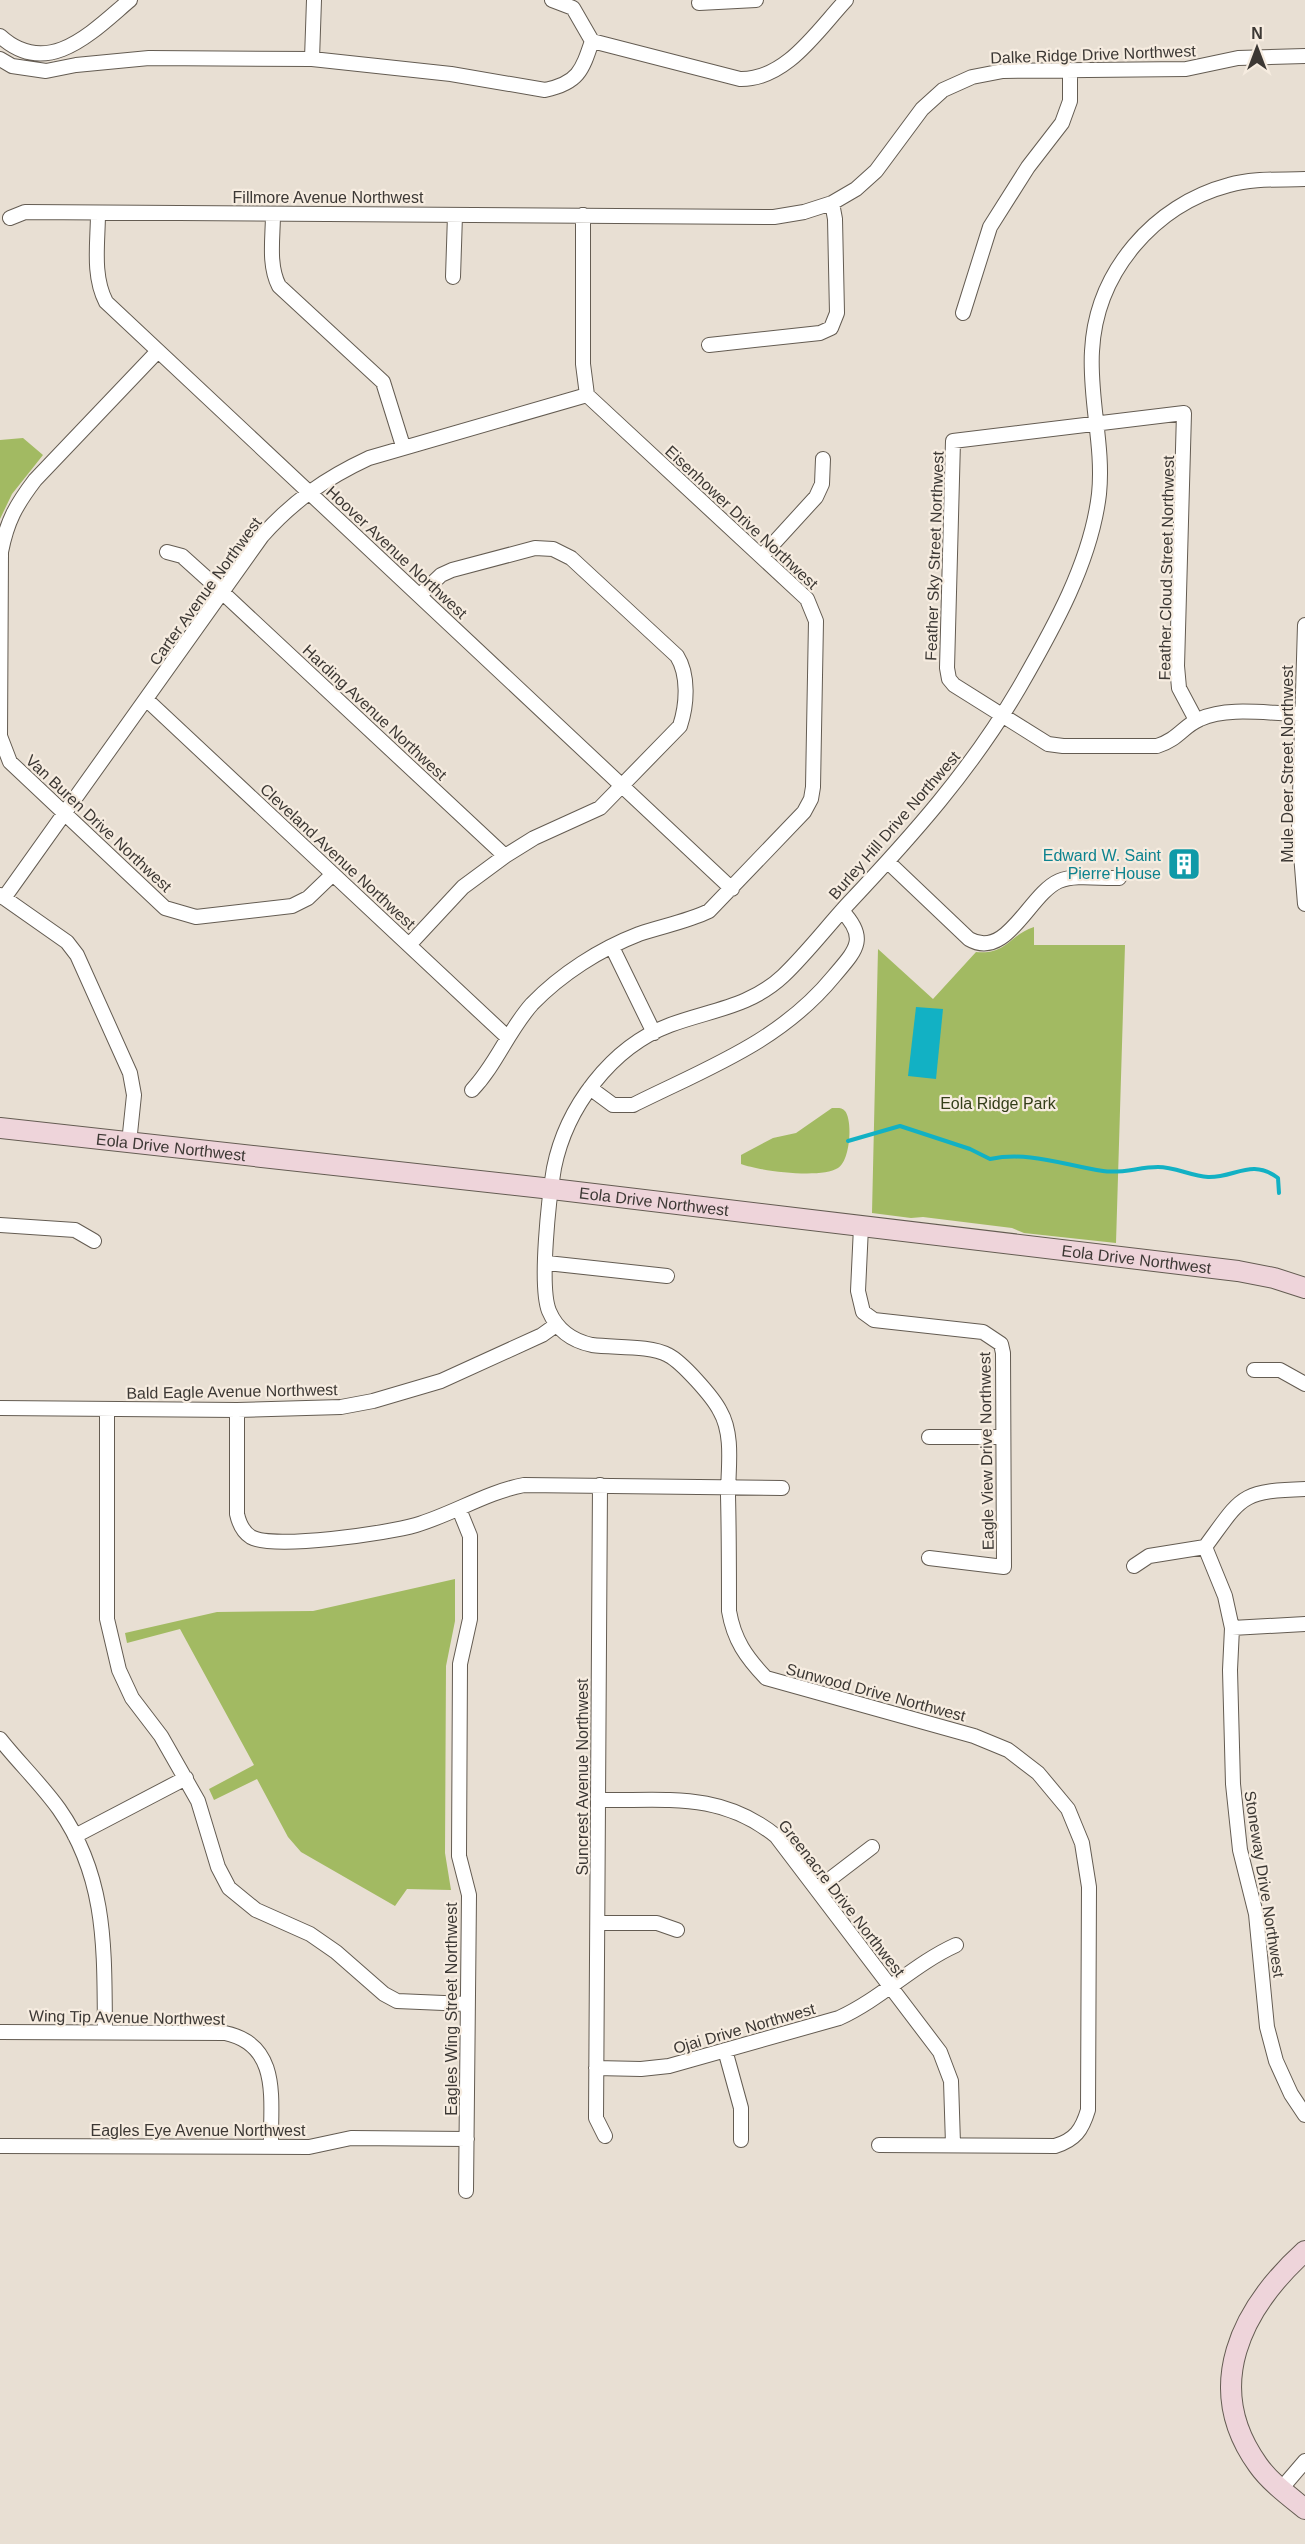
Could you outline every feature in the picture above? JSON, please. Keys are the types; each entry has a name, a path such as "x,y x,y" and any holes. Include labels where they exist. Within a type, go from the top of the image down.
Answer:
{"main road":[{"name":"Eola Drive Northwest","path":"0,1128 552,1189 1244,1271 1305,1288"},
{"path":"1305,2251 1251,2316 1232,2360 1231,2377 1239,2430 1260,2468 1305,2509"}],"street":[{"path":"0,36 16,49 33,54 56,52 79,43 130,0"},
{"path":"312,59 314,0"},
{"path":"552,0 573,8 592,41 740,80 762,77 785,64 846,0"},
{"path":"699,3 756,0"},
{"path":"0,59 12,66 46,71 76,65 150,58 312,59 451,74 545,90 558,88 576,77 584,68 592,41"},
{"name":"Dalke Ridge Drive Northwest","path":"647,216 774,217 804,212 832,203 856,189 876,171 922,109 943,90 972,77 1003,71 1186,69 1246,58 1305,56"},
{"path":"963,313 990,227 1028,167 1062,123 1070,101 1070,70"},
{"name":"Burley Hill Drive Northwest","path":"552,1189 556,1161 568,1125 590,1088 620,1058 654,1033 669,1025 732,1008 782,977 888,862 963,774 1002,716 1035,661 1083,558 1099,491 1097,422 1091,352 1096,318 1109,283 1138,240 1172,211 1218,188 1251,181 1305,179"},
{"path":"708,345 820,333 831,328 837,314 836,219 832,203"},
{"name":"Fillmore Avenue Northwest","path":"10,218 25,212 647,216"},
{"name":"Hoover Avenue Northwest","path":"98,213 99,288 106,302 732,889"},
{"path":"273,214 273,265 274,276 279,286 382,382 403,446"},
{"path":"453,277 455,214"},
{"path":"583,215 583,364 587,395"},
{"name":"Van Buren Drive Northwest","path":"157,352 35,480 18,502 6,525 1,552 0,736 10,762 165,908 179,914 196,917 292,906 308,898 333,874"},
{"name":"Carter Avenue Northwest","path":"2,896 147,700 262,536 308,491 341,471 403,446 587,395"},
{"name":"Eisenhower Drive Northwest","path":"472,1090 485,1076 507,1036 532,1005 557,981 586,961 638,934 690,920 709,911 804,812 811,800 816,621 807,599 587,395"},
{"name":"Feather Cloud Street Northwest","path":"1097,422 1184,413 1177,666 1179,688 1196,720"},
{"name":"Feather Sky Street Northwest","path":"1097,422 953,441 947,668 949,679 954,685 1048,744 1157,746 1172,741 1196,720"},
{"path":"762,556 816,497 822,484 823,459"},
{"path":"409,945 463,887 505,856 534,838 600,808 680,726 684,712 684,675 676,656 571,558 553,549 535,548 452,570 441,575 420,595"},
{"name":"Harding Avenue Northwest","path":"167,552 182,556 505,856"},
{"name":"Mule Deer Street Northwest","path":"1305,625 1299,829 1305,904"},
{"name":"Cleveland Avenue Northwest","path":"147,700 507,1036"},
{"path":"1196,720 1213,714 1230,713 1301,714"},
{"path":"888,862 969,939 983,944 1000,940 1049,887 1060,881 1119,878"},
{"path":"2,896 67,942 77,955 130,1073 134,1095 129,1143"},
{"path":"590,1088 613,1105 633,1105 753,1045 784,1026 812,1002 855,949 858,935 855,927 842,911"},
{"path":"612,947 654,1033"},
{"path":"552,1189 546,1299 556,1324"},
{"path":"0,1225 75,1230 94,1242"},
{"name":"Eagle View Drive Northwest","path":"861,1227 858,1291 863,1312 874,1320 983,1332 1001,1344 1004,1567 928,1558"},
{"path":"547,1263 667,1276"},
{"name":"Bald Eagle Avenue Northwest","path":"0,1407 237,1410 341,1407 412,1391 475,1368 543,1335 556,1324"},
{"name":"Sunwood Drive Northwest","path":"556,1324 573,1339 591,1344 661,1352 679,1364 722,1414 728,1436 729,1611 733,1633 745,1656 766,1678 974,1736 1008,1750 1038,1773 1052,1788 1068,1809 1082,1843 1089,1887 1088,2110 1083,2127 1071,2141 1055,2145 879,2145"},
{"path":"1254,1370 1280,1370 1305,1384"},
{"path":"107,1409 108,1627 119,1670 132,1698 161,1736 198,1801 218,1867 229,1888 256,1910 310,1934 358,1968 384,1994 397,2001 467,2004"},
{"path":"237,1410 237,1514 239,1525 245,1532 260,1540 344,1537 416,1525 507,1488 524,1485 782,1488"},
{"path":"929,1437 1002,1437"},
{"name":"Suncrest Avenue Northwest","path":"600,1485 596,2118 605,2136"},
{"path":"1134,1566 1149,1556 1205,1547 1230,1511 1246,1497 1273,1490 1305,1489"},
{"name":"Eagles Wing Street Northwest","path":"459,1509 470,1536 470,1619 460,1664 459,1736 459,1856 469,1894 466,2191"},
{"name":"Stoneway Drive Northwest","path":"1205,1547 1225,1596 1232,1628 1231,1745 1240,1850 1256,1914 1267,2027 1276,2061 1291,2094 1305,2115"},
{"path":"1232,1628 1305,1623"},
{"path":"0,1739 42,1786 75,1836 92,1874 104,1937 105,2032"},
{"path":"75,1836 186,1778"},
{"name":"Greenacre Drive Northwest","path":"599,1800 697,1801 717,1804 758,1821 776,1836 940,2052 951,2081 953,2144"},
{"path":"817,1889 872,1847"},
{"path":"598,1923 657,1923 677,1930"},
{"name":"Ojai Drive Northwest","path":"596,2068 641,2069 669,2066 839,2018 864,2007 933,1955 956,1945"},
{"name":"Wing Tip Avenue Northwest","path":"0,2032 225,2033 241,2037 252,2045 265,2061 270,2077 271,2147"},
{"path":"725,2050 741,2108 741,2140"},
{"name":"Eagles Eye Avenue Northwest","path":"0,2146 309,2147 351,2138 467,2139"},
{"path":"1281,2489 1305,2461"}],"green space":[{"path":"23,438 43,455 12,494 0,519 0,440"},
{"name":"Eola Ridge Park","path":"1034,927 1034,945 1125,945 1116,1243 1024,1233 1012,1228 923,1217 911,1218 872,1213 878,949 933,999 976,952 1001,948"},
{"path":"832,1108 844,1110 849,1123 848,1150 838,1168 818,1173 805,1173 776,1171 741,1164 741,1155 773,1138 796,1133"},
{"path":"455,1579 455,1621 446,1666 445,1853 451,1890 407,1889 395,1906 301,1852 288,1837 257,1779 214,1800 209,1789 254,1765 180,1629 127,1643 125,1633 217,1612 313,1611"}],"water":[{"path":"916,1007 943,1009 936,1079 908,1076"}],"waterway":[{"path":"848,1141 900,1126 970,1149 990,1159 1033,1158 1110,1172 1164,1167 1208,1177 1218,1177 1243,1170 1259,1170 1278,1178 1279,1193"}],"place":[{"name":"Edward W. Saint Pierre House","path":"1184,864"}]}
